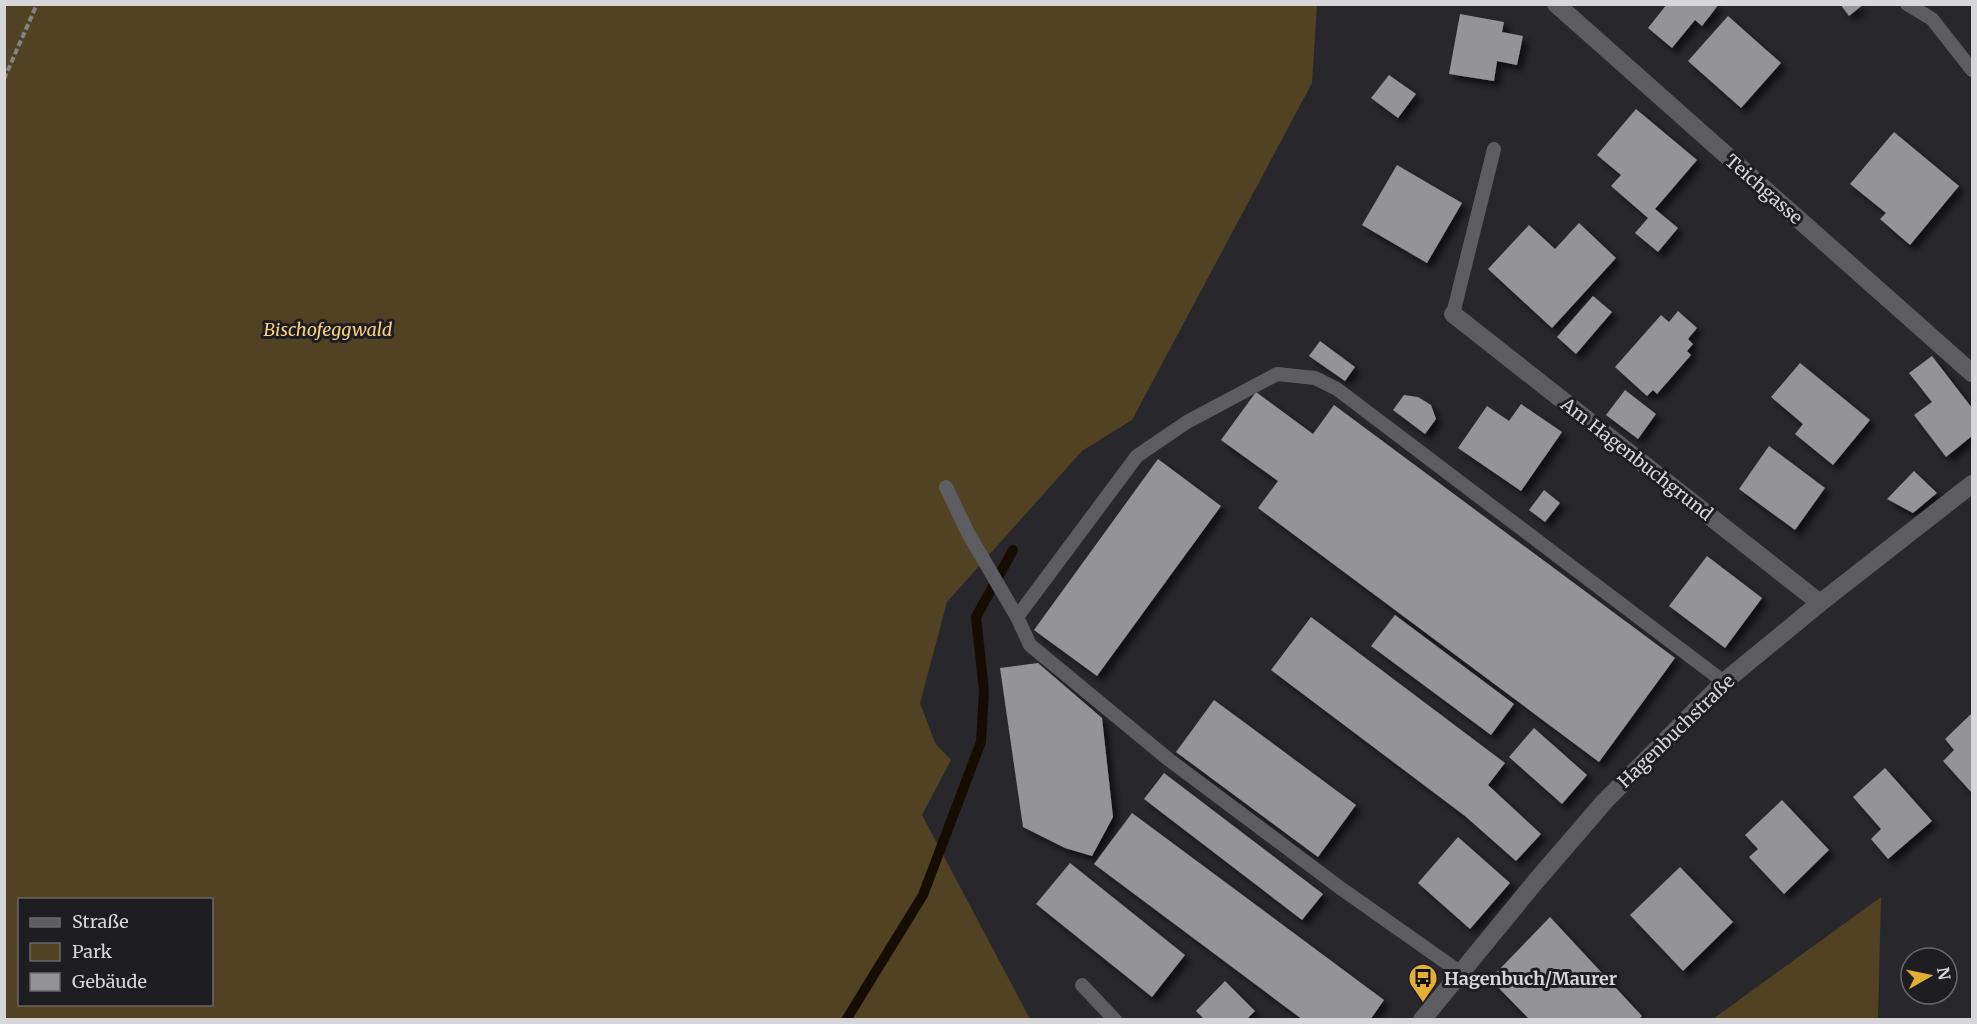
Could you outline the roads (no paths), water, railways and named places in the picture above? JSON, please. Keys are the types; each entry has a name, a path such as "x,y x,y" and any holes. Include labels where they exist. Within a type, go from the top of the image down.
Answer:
{"street":[{"name":"Teichgasse","path":"1556,4 1972,373"},
{"name":"Am Hagenbuchgrund","path":"1453,314 1820,603"},
{"name":"Hagenbuchstraße","path":"1422,1020 1605,801 1724,682 1820,603 1972,484"}],"lane":[{"path":"1907,4 1932,19 1972,70"},
{"path":"1453,314 1494,149"},
{"path":"1017,617 1137,456 1187,422 1277,374 1315,378 1337,389 1724,682"},
{"path":"946,487 968,533 1017,617 1030,645 1168,759 1338,887 1461,973"},
{"path":"1082,986 1115,1020"}],"waterway":[{"path":"846,1020 923,895 981,742 984,691 976,617 1013,550"}],"place":[{"name":"Hagenbuch/Maurer","path":"1423,1004"}],"park label":[{"name":"Bischofeggwald","path":"328,329"}]}
